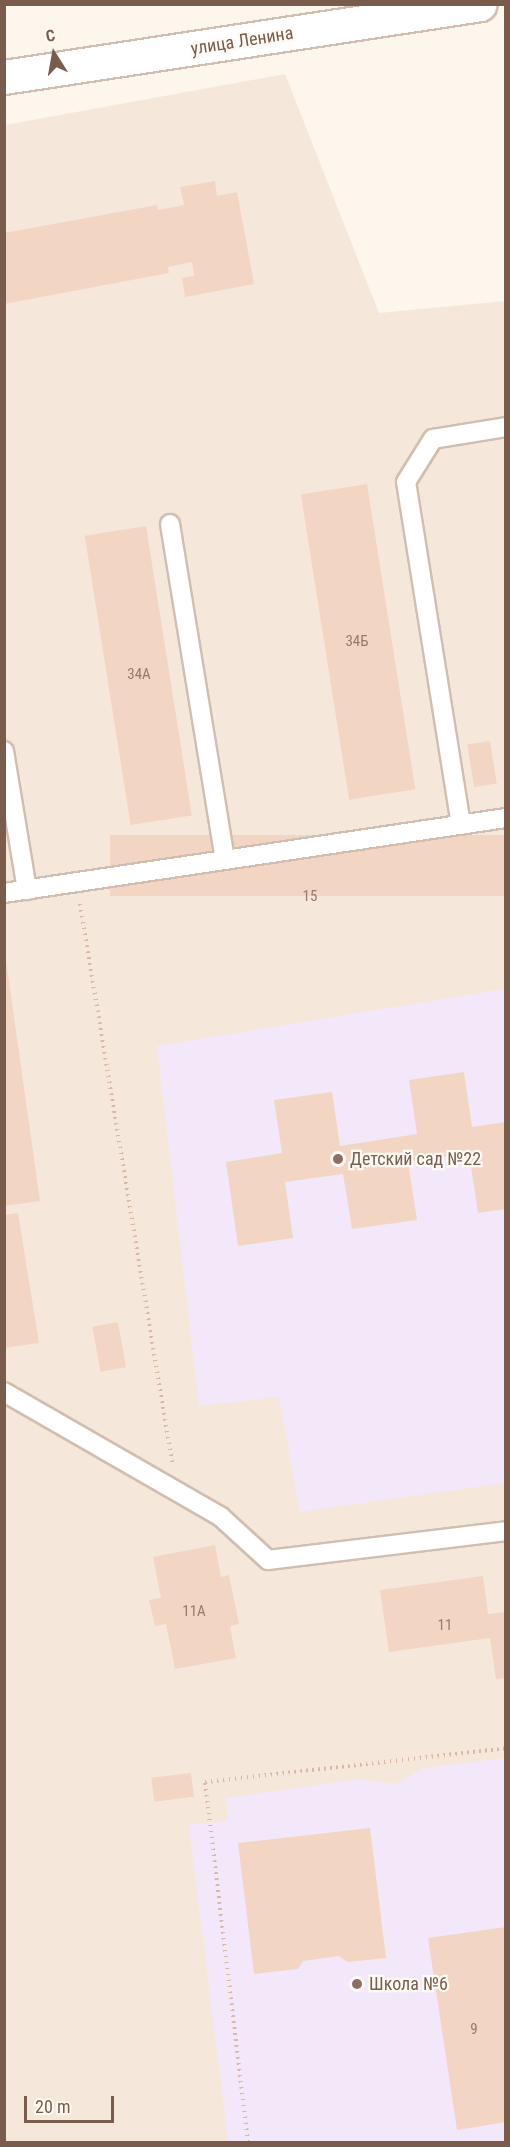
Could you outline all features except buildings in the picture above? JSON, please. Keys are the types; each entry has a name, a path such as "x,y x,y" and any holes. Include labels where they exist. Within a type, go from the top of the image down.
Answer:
{"street":[{"name":"улица Ленина","path":"4,77 333,15 479,4"}],"lane":[{"path":"461,825 406,482 433,439 506,427"},
{"path":"170,524 225,860"},
{"path":"4,751 27,890"},
{"path":"4,894 506,818"},
{"path":"4,1392 177,1496 221,1517 268,1560 506,1532"}],"path":[{"path":"76,883 177,1496"},
{"path":"248,2142 205,1782 506,1748"}],"shaded area":[{"path":"285,74 379,313 505,301 505,2142 5,2142 5,125"},
{"name":"Детский сад №22","path":"505,989 505,1483 300,1512 279,1397 199,1406 157,1046"},
{"name":"Школа №6","path":"505,1758 505,2142 228,2142 189,1825 228,1821 226,1798 360,1779 395,1784 424,1768"}],"place":[{"name":"Детский сад №22","path":"338,1159"},
{"name":"Школа №6","path":"357,1984"}]}
